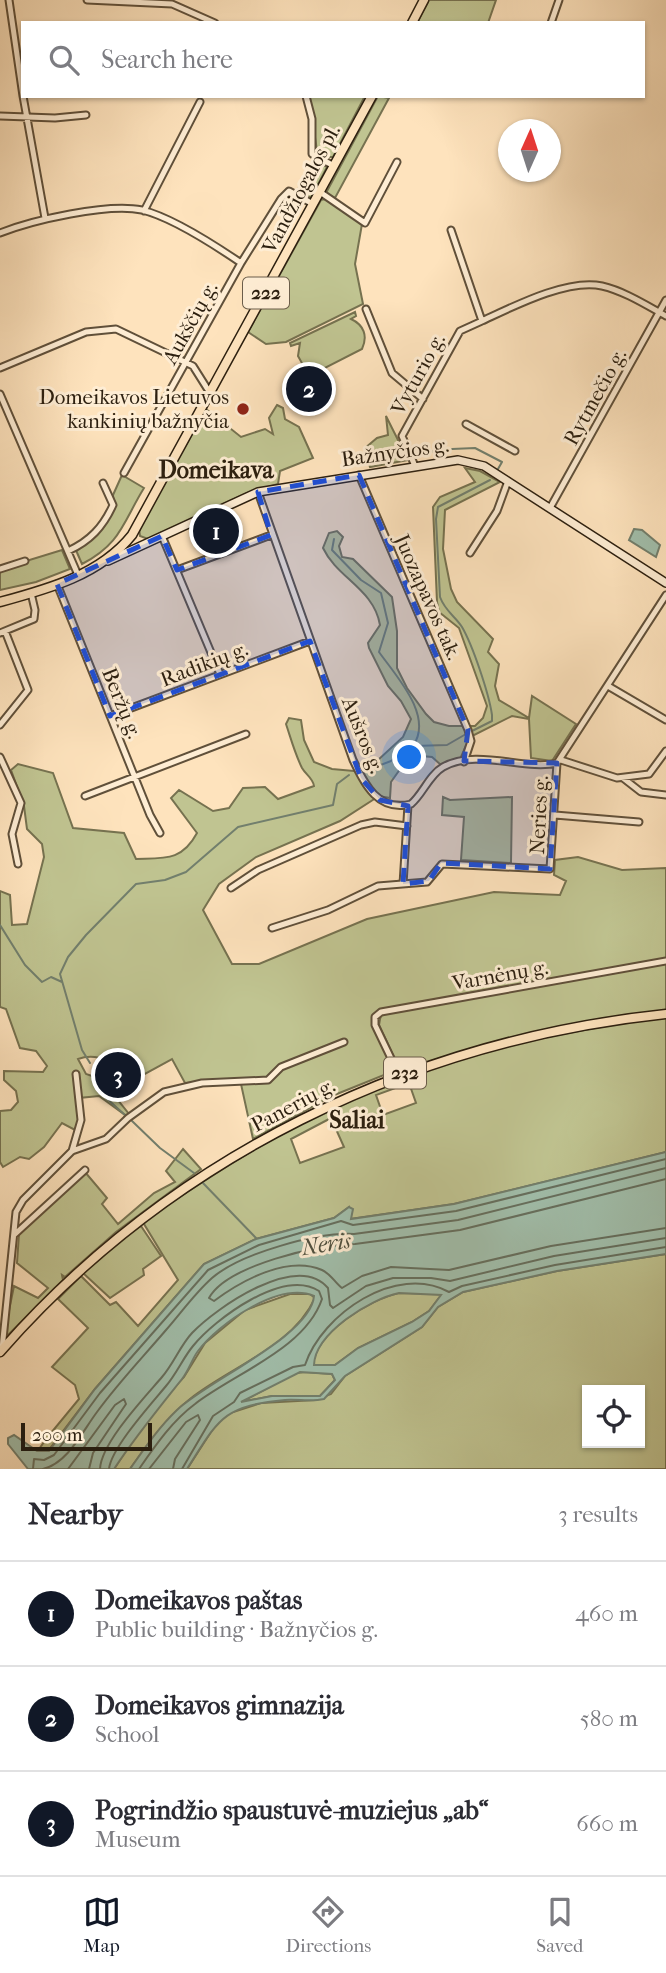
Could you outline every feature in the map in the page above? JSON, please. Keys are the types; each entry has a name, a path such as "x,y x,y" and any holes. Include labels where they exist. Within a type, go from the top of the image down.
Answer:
{"main road":[{"path":"413,21 424,0"},
{"name":"Vandžiogalos pl.","path":"0,602 57,584 107,561 132,535 371,98"},
{"name":"Bažnyčios g.","path":"107,561 258,492 415,466 468,461 508,481 666,583"},
{"path":"132,535 148,542"},
{"name":"Panerių g.","path":"1,1351 96,1255 179,1191 308,1115 399,1075 506,1041 605,1022 666,1014"}],"street":[{"path":"9,0 21,82"},
{"path":"87,0 172,4 210,21"},
{"path":"552,21 559,0"},
{"path":"23,98 45,218"},
{"path":"307,98 312,119 312,154 334,166"},
{"path":"144,211 200,102"},
{"path":"0,116 26,119 86,115"},
{"path":"320,192 365,223 397,162"},
{"name":"Aukščių g.","path":"124,474 269,216 289,191 313,204"},
{"path":"0,233 45,218 126,209 144,211 241,263"},
{"path":"451,230 482,321"},
{"name":"Vyturio g.","path":"415,466 402,436 460,331 527,300 586,285 602,286 622,293 666,316"},
{"name":"Rytmečio g.","path":"550,508 666,300"},
{"path":"366,309 392,373 423,399"},
{"path":"0,368 86,332 110,329 122,331 197,370 205,388 211,393"},
{"path":"0,394 78,575"},
{"path":"466,424 515,451"},
{"name":"Juozapavos tak.","path":"359,475 468,730 471,741 464,762"},
{"path":"470,553 497,512 508,481"},
{"path":"68,551 94,534 105,522 113,505 103,483"},
{"name":"Aušros g.","path":"258,492 271,535 361,778 380,800 408,805"},
{"path":"177,570 271,535"},
{"path":"162,536 220,674"},
{"path":"0,569 25,561"},
{"name":"Beržų g.","path":"57,584 134,776 160,833"},
{"path":"0,725 28,690 3,632 34,619 31,593"},
{"name":"Neries g.","path":"272,928 328,910 379,886 429,881 444,863 548,870 552,865 559,762 666,595"},
{"name":"Radikių g.","path":"110,716 310,641"},
{"path":"608,686 666,720"},
{"path":"85,796 246,734"},
{"path":"403,884 408,805 443,768 464,762 559,762 623,778 649,774 666,751"},
{"path":"0,757 21,803 12,834 18,864"},
{"path":"623,778 641,792 666,795"},
{"path":"555,815 639,822"},
{"path":"231,888 258,870 361,825 375,822 407,826"},
{"name":"Varnėnų g.","path":"399,1075 375,1025 375,1017 381,1012 666,961"},
{"path":"1,1351 1,1331 10,1286 19,1206 72,1151 106,1139 128,1118 164,1092 202,1083 268,1080 281,1067 344,1042"},
{"path":"72,1151 81,1120 76,1074"},
{"path":"14,1235 85,1170"}],"highlighted area":[{"path":"359,475 468,730 464,761 557,763 550,869 441,863 429,881 403,884 408,806 380,800 361,778 310,641 110,716 57,584 162,536 177,570 271,535 258,492"}],"green space":[{"path":"429,0 496,0 489,21 418,21"},
{"path":"309,98 364,98 333,157 322,157 317,151"},
{"path":"377,98 389,98 335,198 326,193"},
{"path":"313,161 327,167 311,198 297,191"},
{"path":"325,199 362,224 355,264 363,304 286,342 266,344 248,332 321,200"},
{"path":"355,312 356,316 351,319 364,331 362,349 321,370 303,365 298,356 300,343 291,346 290,343"},
{"path":"277,405 283,408 285,419 299,427 313,458 280,471 278,484 247,493 148,539 140,536 139,528 206,409 241,437 265,429 273,434 269,418"},
{"path":"386,416 408,460 370,467 365,448 377,438 388,435"},
{"path":"465,468 480,471 500,482 445,510 443,549 451,589 457,602 493,639 488,652 499,664 495,686 499,700 529,718 532,696 576,724 552,761 531,758 529,719 512,716 470,737 460,759 441,765 432,757 410,755 391,782 390,798 379,796 340,821 256,857 219,884 203,910 232,964 259,964 367,919 494,892 560,895 566,881 554,875 555,860 578,857 622,870 666,868 666,960 380,1010 373,1019 394,1071 332,1096 253,1139 241,1084 213,1084 211,1081 185,1083 172,1059 132,1081 121,1070 101,1058 78,1059 86,1074 101,1079 129,1114 123,1121 125,1115 99,1096 79,1098 81,1120 77,1131 62,1123 44,1147 29,1159 20,1157 3,1167 0,1162 0,1111 11,1110 18,1102 16,1091 4,1080 4,1071 43,1072 47,1066 36,1051 20,1048 6,1009 0,1007 0,891 10,895 12,925 27,924 44,857 42,844 27,829 24,806 11,770 18,764 53,773 73,828 124,833 136,859 172,856 185,849 197,833 171,798 179,790 213,811 229,808 243,788 265,787 278,799 314,786 295,752 286,724 289,718 301,720 304,740 314,762 332,769 365,772 403,737 411,719 388,686 369,648 368,643 380,625 371,602 337,568 323,548 329,533 337,531 343,537 339,546 342,557 353,559 392,597 397,631 397,668 407,688 434,722 449,726 475,726 483,718 487,706 459,628 439,612 433,507 440,497 475,482"},
{"path":"122,475 144,488 113,540 82,564 75,548 85,541 114,506 113,495"},
{"path":"62,550 70,569 36,582 0,590 0,569"},
{"path":"443,797 450,800 512,797 511,863 461,860 464,817 442,815"},
{"path":"666,962 666,1012 599,1020 534,1032 405,1070 399,1068 379,1025 381,1014"},
{"path":"666,1016 666,1152 454,1204 350,1219 349,1207 334,1218 256,1239 204,1264 95,1389 48,1451 37,1452 46,1439 44,1434 51,1433 79,1399 75,1385 52,1367 88,1328 58,1299 81,1276 110,1305 116,1302 138,1326 178,1280 144,1224 145,1220 275,1137 329,1108 394,1080 432,1066 509,1045","holes":["409,1083 416,1103 383,1115 376,1095","331,1118 344,1147 300,1163 291,1139"]},
{"path":"183,1149 201,1169 116,1232 65,1277 62,1275 63,1280 9,1334 4,1335 14,1286 38,1298 48,1288 17,1263 19,1234 85,1172 107,1198 102,1204 118,1224 154,1193 175,1182 166,1171"},
{"path":"141,1226 161,1256 143,1269 144,1275 110,1298 83,1273 129,1231"},
{"path":"666,1254 666,1469 187,1469 218,1421 227,1414 261,1403 316,1400 331,1394 345,1376 422,1327 438,1307 463,1292 557,1271"},
{"path":"399,1293 442,1294 429,1311 358,1348 335,1365 313,1365 323,1341 346,1319 373,1302"},
{"path":"290,1294 310,1294 315,1298 292,1330 181,1406 130,1469 114,1469 148,1417 184,1377 205,1343 245,1310"},
{"path":"296,1373 332,1374 335,1380 320,1396 272,1396 241,1402"}],"water":[{"path":"634,529 642,530 660,545 656,557 629,540"},
{"name":"Neris","path":"666,1152 666,1254 557,1271 463,1292 438,1307 422,1327 345,1376 324,1399 285,1400 248,1406 224,1418 187,1469 130,1469 177,1410 296,1327 308,1311 314,1296 284,1294 267,1300 234,1318 207,1340 182,1379 114,1469 28,1469 8,1444 8,1438 14,1435 37,1451 49,1451 95,1389 204,1264 256,1239 334,1218 349,1207 353,1209 351,1219 454,1204","holes":["399,1293 441,1295 429,1311 358,1348 335,1365 314,1365 324,1341 346,1319 374,1302","300,1372 332,1374 335,1380 320,1396 272,1396 241,1402"]}],"waterway":[{"path":"452,449 475,448 502,462 498,469"},
{"path":"418,453 446,450"},
{"path":"472,731 492,721 492,715 480,670 466,635 440,597 436,519 438,507 490,480"},
{"path":"334,539 332,550 361,580 381,593 388,623 379,652 403,684 416,709 419,722 413,746"},
{"path":"365,771 391,761 413,746 447,745 466,734"},
{"path":"90,1063 82,1050 60,974 68,957 86,935 136,884 165,880 186,872 238,827 333,805 337,784 349,775"},
{"path":"0,925 25,965 42,982 51,977 62,982"},
{"path":"93,1068 104,1096 125,1115"},
{"path":"131,1120 160,1148 194,1173"},
{"path":"52,1175 60,1166"},
{"path":"202,1182 256,1238"}],"place":[{"name":"Domeikavos gimnazija","path":"309,389"},
{"name":"Domeikavos Lietuvos kankinių bažnyčia","path":"243,409"},
{"name":"Domeikavos paštas","path":"216,531"},
{"name":"Pogrindžio spaustuvė-muziejus „ab“","path":"118,1075"}],"district":[{"name":"Domeikava","path":"216,470"},
{"name":"Saliai","path":"357,1120"}]}
